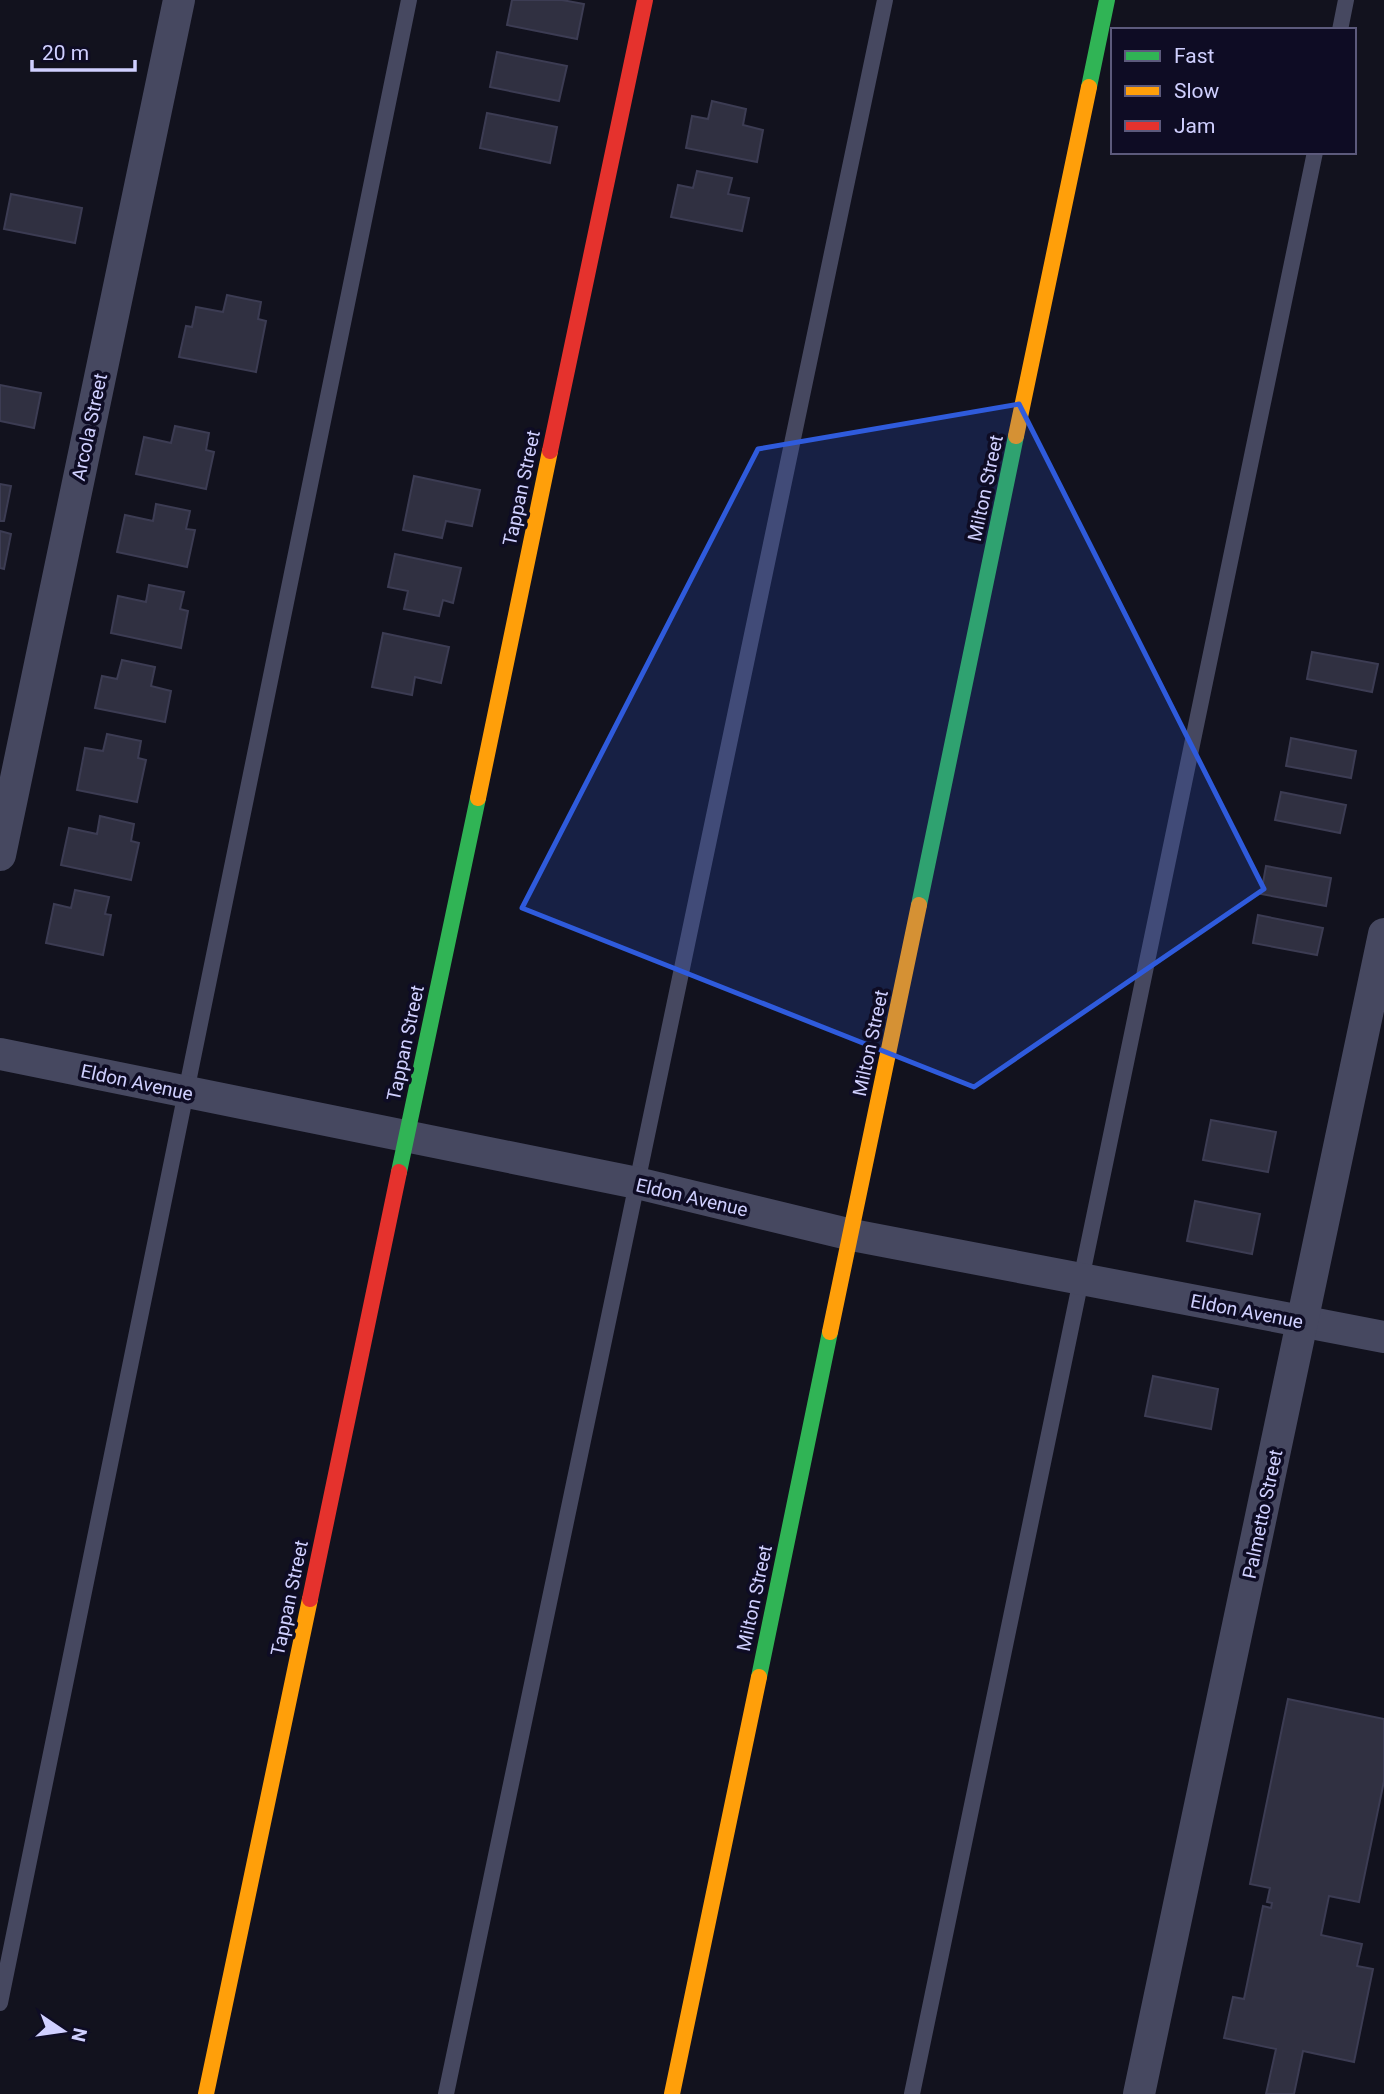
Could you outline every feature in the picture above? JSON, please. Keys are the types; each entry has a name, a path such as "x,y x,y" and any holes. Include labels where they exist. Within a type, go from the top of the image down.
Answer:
{"street":[{"name":"Arcola Street","path":"0,855 179,0"},
{"name":"Tappan Street","path":"206,2094 645,0"},
{"name":"Milton Street","path":"672,2094 1107,0"},
{"name":"Palmetto Street","path":"1139,2094 1384,934"},
{"name":"Eldon Avenue","path":"0,1054 637,1183 852,1235 1384,1337"}],"lane":[{"path":"0,2003 408,0"},
{"path":"446,2094 885,0"},
{"path":"1340,28 1346,0"},
{"path":"912,2094 1315,154"}],"highlighted area":[{"path":"1019,404 1264,889 974,1087 522,908 758,449"}],"building":[{"path":"512,0 562,0 584,4 577,39 507,25"},
{"path":"497,52 567,66 559,101 490,87"},
{"path":"712,101 746,109 743,125 763,130 757,162 686,148 692,116 708,119"},
{"path":"487,113 557,127 550,163 480,148"},
{"path":"697,171 732,178 728,194 749,198 742,231 671,217 678,185 693,188"},
{"path":"11,194 82,208 75,243 4,229"},
{"path":"227,295 261,302 258,319 266,321 256,372 179,357 186,326 192,327 196,307 223,312"},
{"path":"0,385 41,393 34,428 0,421"},
{"path":"175,426 209,433 206,450 214,452 206,489 136,474 144,437 171,443"},
{"path":"414,476 480,490 472,526 446,521 442,538 403,530"},
{"path":"0,484 11,486 4,521 0,521"},
{"path":"156,504 190,511 186,529 195,530 187,567 117,552 125,515 153,521"},
{"path":"0,531 11,534 4,569 0,568"},
{"path":"395,554 461,568 453,603 443,600 439,616 404,609 408,591 388,587"},
{"path":"149,585 184,592 180,609 188,611 181,648 111,633 118,596 146,602"},
{"path":"383,633 449,647 441,683 415,677 412,695 372,687"},
{"path":"1312,652 1378,664 1372,692 1307,679"},
{"path":"122,660 155,667 151,686 171,691 165,722 95,708 102,676 117,679"},
{"path":"107,734 141,741 138,758 146,760 137,802 77,790 85,748 103,751"},
{"path":"1291,738 1356,751 1351,778 1286,766"},
{"path":"1281,792 1346,805 1340,833 1275,820"},
{"path":"100,816 134,824 131,841 139,843 131,880 61,865 69,828 97,834"},
{"path":"1266,866 1331,878 1326,906 1261,894"},
{"path":"75,890 109,897 105,914 111,915 103,955 46,943 54,904 71,908"},
{"path":"1258,915 1323,928 1317,955 1253,943"},
{"path":"1211,1120 1276,1132 1268,1172 1203,1160"},
{"path":"1195,1201 1260,1214 1252,1254 1187,1241"},
{"path":"1153,1376 1218,1389 1211,1429 1145,1416"},
{"path":"1288,1699 1384,1719 1384,1781 1359,1902 1329,1896 1321,1935 1362,1944 1357,1966 1373,1969 1354,2062 1303,2051 1294,2094 1266,2094 1276,2049 1224,2038 1233,1997 1244,1999 1263,1906 1271,1908 1272,1903 1267,1902 1270,1888 1250,1884"}],"traffic: fast":[{"path":"1089,87 1107,0"},
{"path":"919,905 1016,436"},
{"path":"399,1172 478,798"},
{"path":"759,1677 830,1332"}],"traffic: slow":[{"path":"1016,436 1089,87"},
{"path":"478,798 550,451"},
{"path":"830,1332 919,905"},
{"path":"206,2094 310,1599"},
{"path":"672,2094 759,1677"}],"traffic: jam":[{"path":"550,451 645,0"},
{"path":"310,1599 399,1172"}]}
